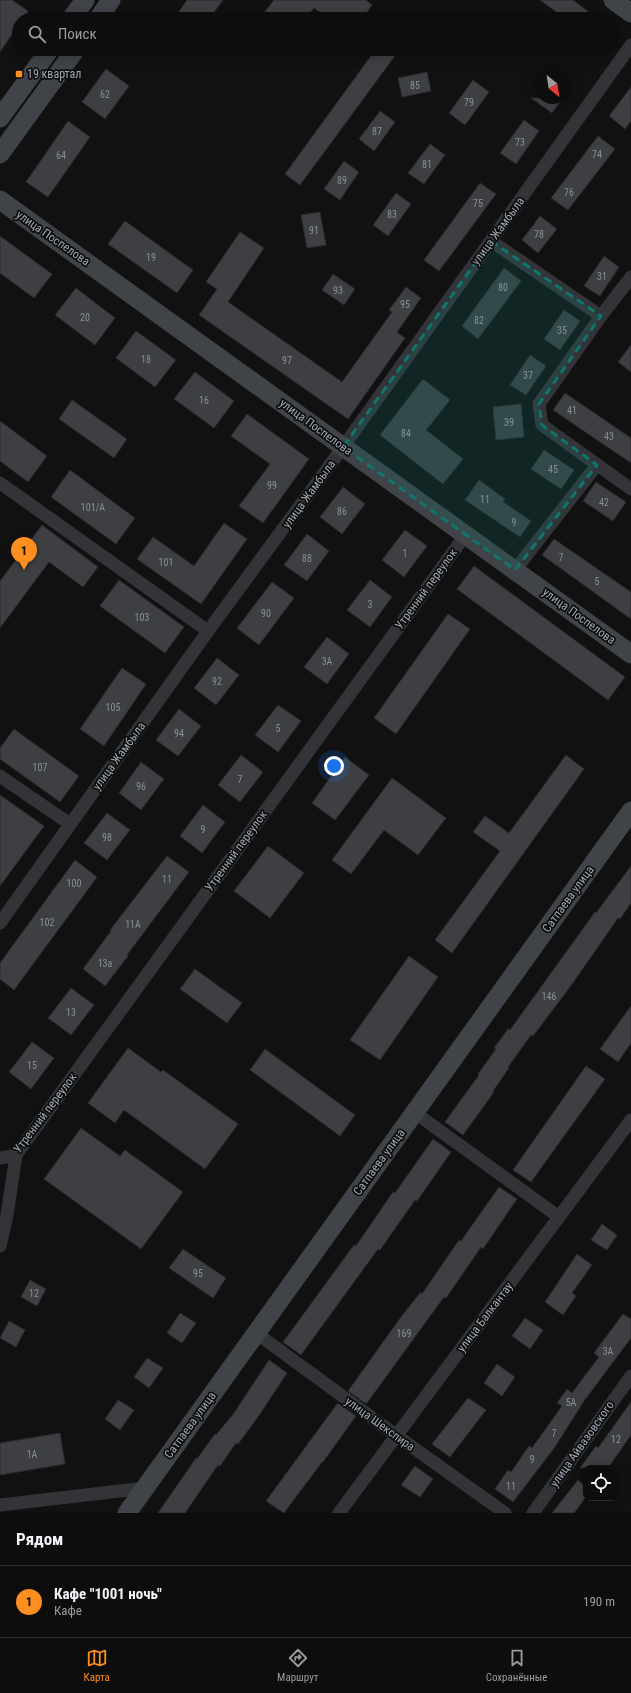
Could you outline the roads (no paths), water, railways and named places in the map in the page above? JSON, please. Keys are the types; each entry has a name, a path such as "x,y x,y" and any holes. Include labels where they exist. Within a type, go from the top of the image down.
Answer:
{"street":[{"path":"77,12 85,0"},
{"path":"103,12 112,0"},
{"path":"613,0 631,13"},
{"name":"улица Жамбыла","path":"0,923 208,631 343,447 631,44"},
{"path":"0,118 45,56"},
{"path":"0,154 71,56"},
{"name":"улица Поспелова","path":"0,200 631,654"},
{"path":"491,241 601,316"},
{"path":"631,277 601,316 540,404 542,425 631,489"},
{"path":"515,570 597,465"},
{"path":"0,483 208,631"},
{"name":"Утренний переулок","path":"0,1158 16,1155 466,534"},
{"path":"0,776 70,824"},
{"name":"Сатпаева улица","path":"127,1513 631,811"},
{"path":"414,1112 559,1217"},
{"name":"улица Балкантау","path":"340,1513 631,1120"},
{"path":"0,1246 7,1215 16,1155"},
{"name":"улица Шекспира","path":"256,1333 505,1513"},
{"name":"улица Айвазовского","path":"533,1513 631,1376"},
{"path":"0,1505 145,1488"}],"place":[{"name":"19 квартал","path":"19,74"},
{"name":"Кафе \"1001 ночь\"","path":"24,570"}]}
